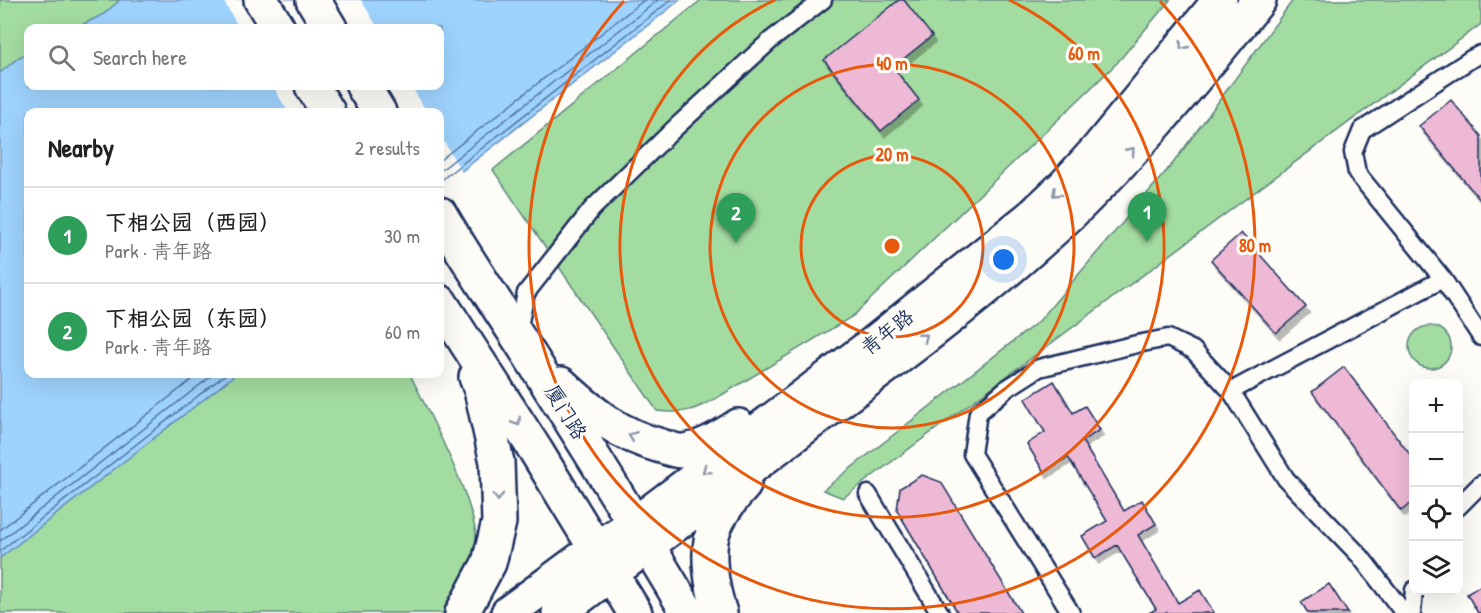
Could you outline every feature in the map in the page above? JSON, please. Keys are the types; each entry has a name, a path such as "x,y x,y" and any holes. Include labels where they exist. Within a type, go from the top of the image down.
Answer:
{"street":[{"path":"261,0 276,24"},
{"path":"313,0 328,24"},
{"name":"青年路","path":"878,357 992,249 1065,185 1097,150 1220,0"},
{"name":"青年路","path":"508,613 568,601 604,561 878,357 1007,271 1078,206 1186,91 1259,0"},
{"path":"314,90 326,108"},
{"path":"366,90 377,108"},
{"name":"厦门路","path":"444,220 478,278 642,534 688,613"},
{"path":"444,309 530,441 635,613"},
{"path":"444,311 482,390 497,462 499,522 489,563 462,613"},
{"path":"528,353 584,406 620,431 650,443 683,451 715,441 878,357"},
{"path":"720,613 715,598 709,557 715,525 739,490 774,454 878,357"}],"lane":[{"path":"528,353 519,326 526,293 592,209 675,128 771,40 823,0"},
{"path":"1481,54 1362,130 1353,152 1357,173 1443,279 1481,337"},
{"path":"1230,391 1443,279"},
{"path":"1071,613 972,454 978,413 1006,389 1039,368 1168,338 1193,350 1230,391 1286,479 1360,556 1404,613"},
{"path":"1463,502 1481,484"},
{"path":"868,494 940,613"},
{"path":"712,579 733,613"},
{"path":"1412,613 1414,595"}],"green space":[{"path":"0,0 120,0 104,14 84,24 24,24 24,55 0,73"},
{"path":"701,0 1170,0 1117,63 853,316 707,403 681,412 657,411 493,170"},
{"path":"1293,0 1481,0 1481,24 843,498 823,490 1039,321 1174,162"},
{"path":"1430,326 1438,327 1445,332 1450,339 1450,355 1445,362 1438,367 1430,368 1422,367 1415,362 1410,355 1409,347 1410,339 1415,332 1422,327"},
{"path":"231,378 412,378 465,493 477,541 474,565 448,613 0,613 0,558"}],"water":[{"path":"120,0 680,0 444,185 444,108 24,108 24,378 231,378 0,558 0,73 24,55 24,90 444,90 444,24 84,24 104,14"}],"pier":[{"path":"223,0 361,0 376,24 237,24"},
{"path":"275,90 413,90 425,108 286,108"},
{"path":"444,142 463,174 444,188"}],"building":[{"path":"899,0 904,0 932,36 893,67 919,100 881,131 824,60"},
{"path":"1451,100 1481,136 1481,201 1419,126"},
{"path":"1241,233 1306,307 1276,333 1211,260"},
{"path":"1344,367 1409,453 1409,505 1401,511 1312,392"},
{"path":"1054,381 1073,413 1085,406 1100,430 1082,441 1124,511 1142,500 1156,524 1138,535 1178,603 1200,590 1214,613 1149,613 1156,609 1117,545 1095,558 1082,536 1107,521 1068,457 1044,472 1027,444 1045,432 1025,399"},
{"path":"922,475 941,482 1021,613 958,613 897,510 900,488"},
{"path":"1329,584 1348,613 1308,613 1301,602"},
{"path":"1481,585 1481,613 1478,613 1467,594"}],"place":[{"name":"下相公园（西园）","path":"1147,242"},
{"name":"下相公园（东园）","path":"736,243"}]}
